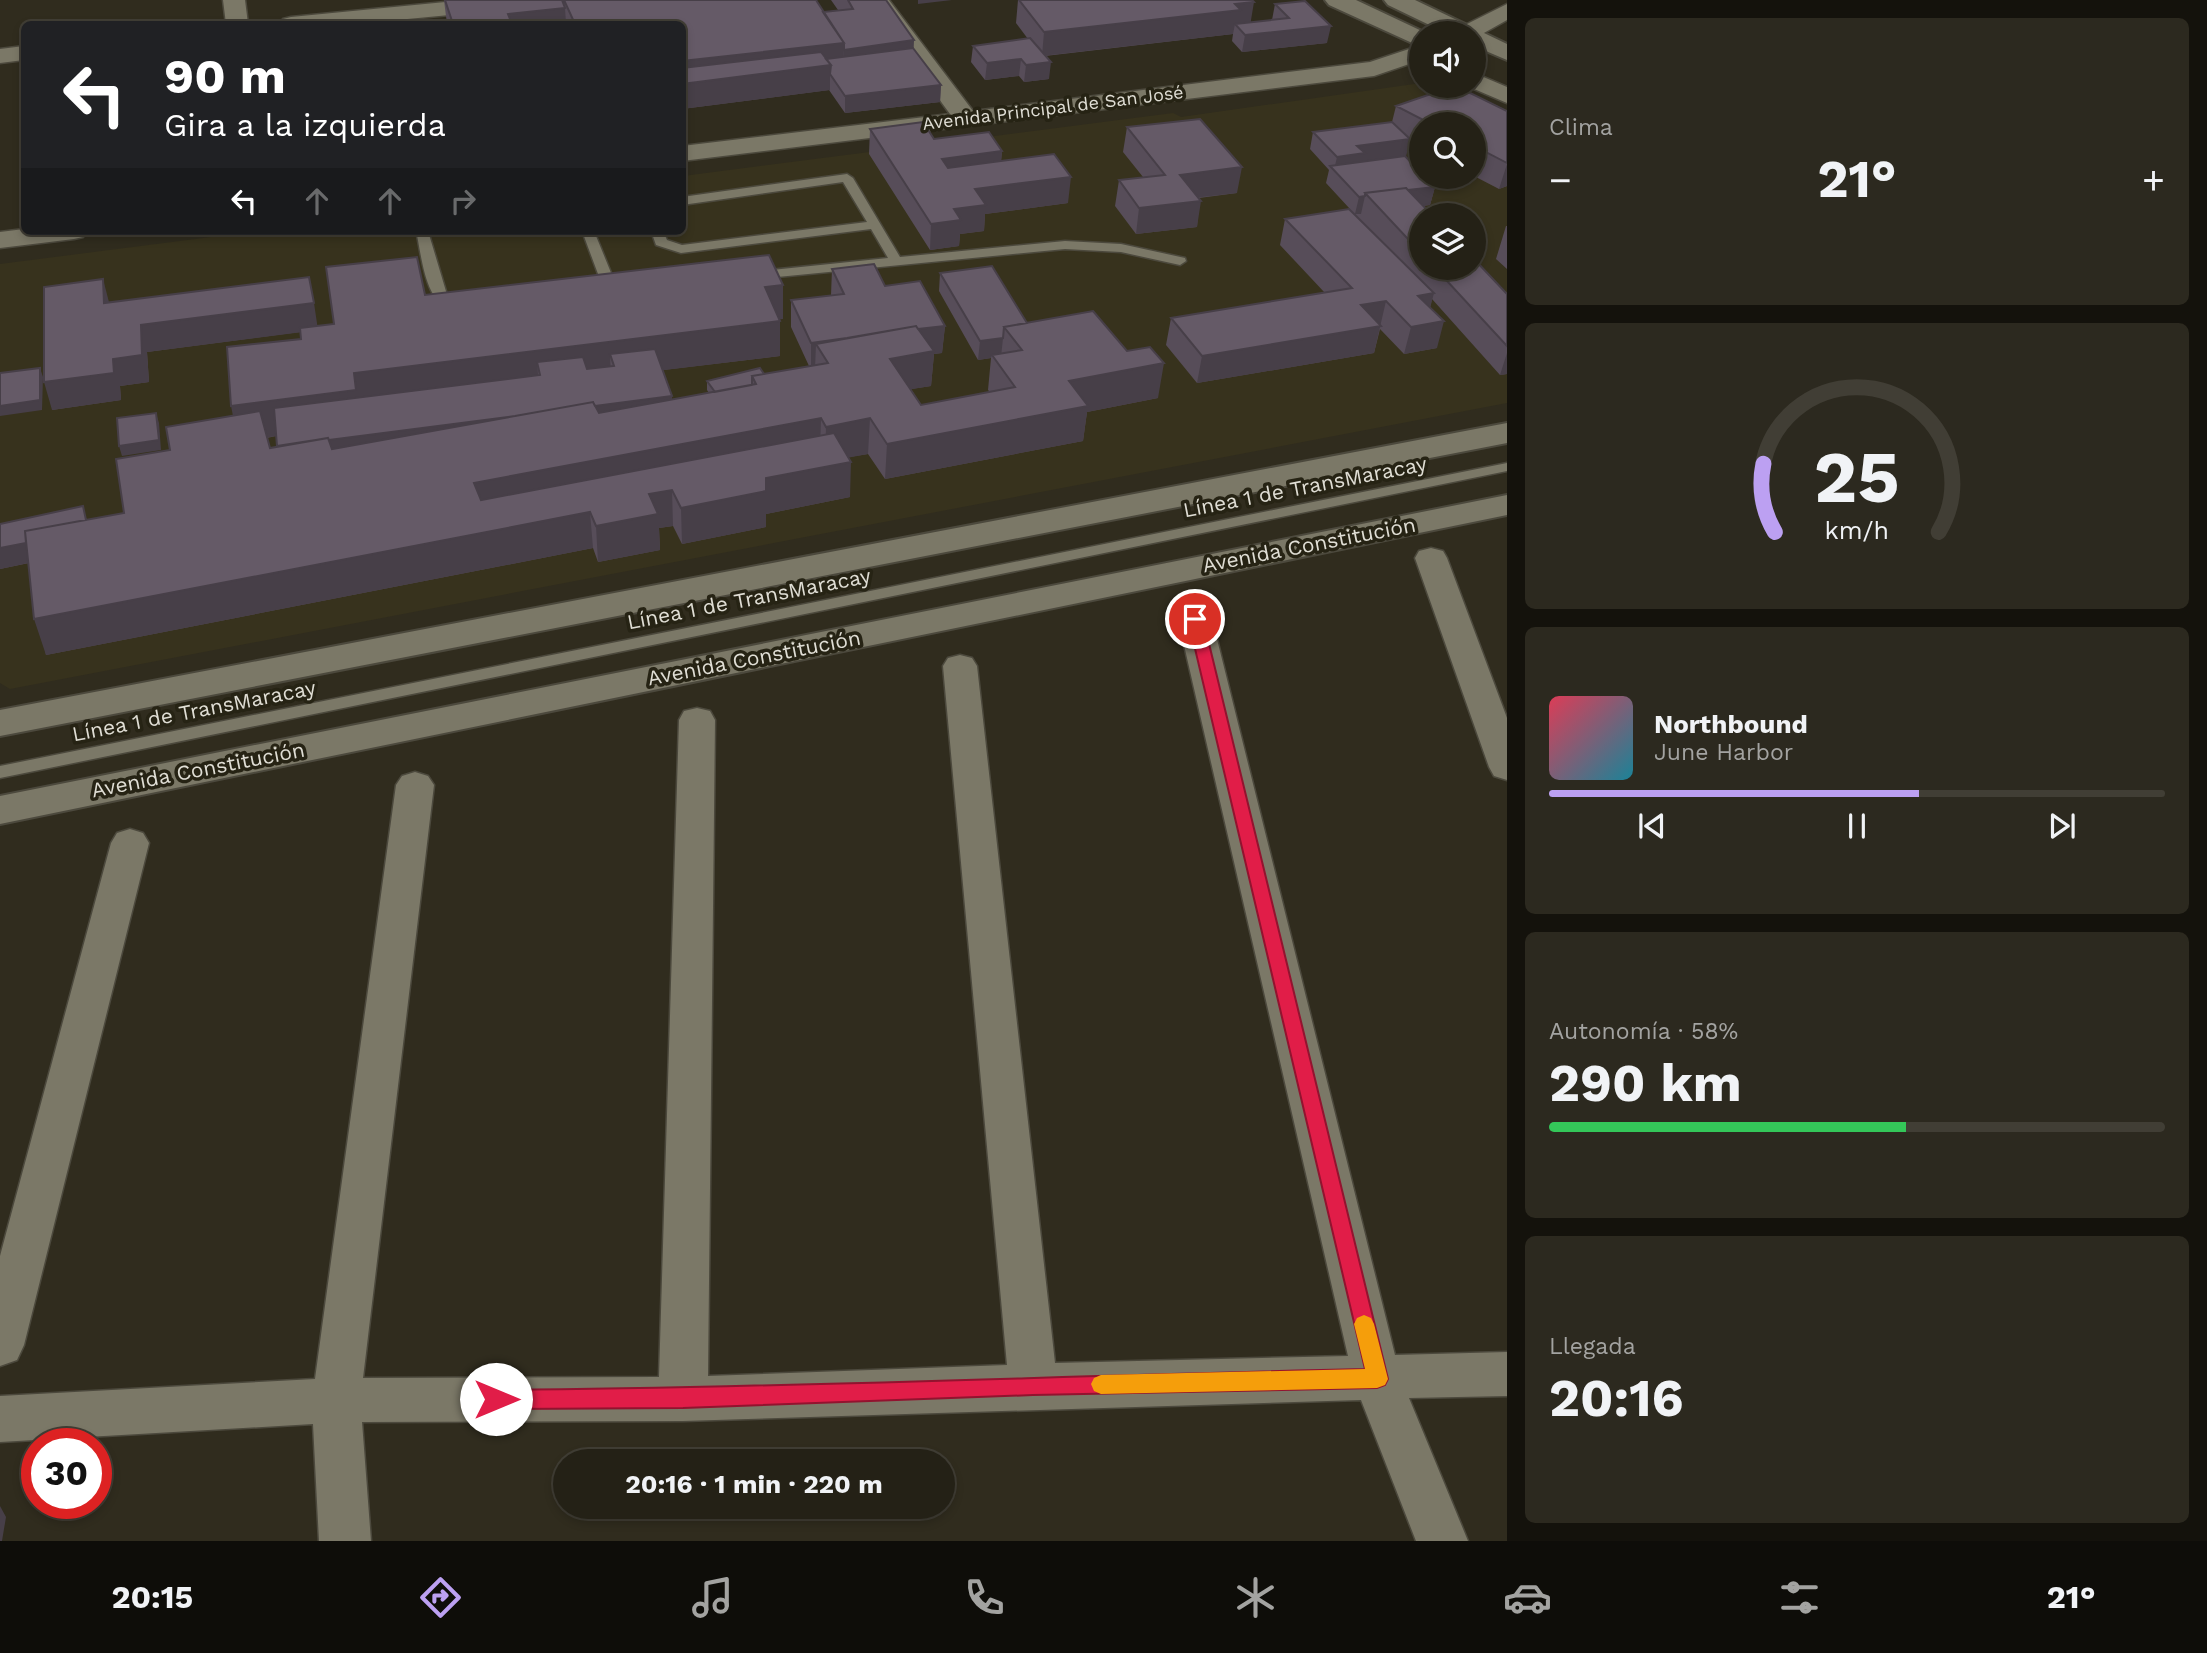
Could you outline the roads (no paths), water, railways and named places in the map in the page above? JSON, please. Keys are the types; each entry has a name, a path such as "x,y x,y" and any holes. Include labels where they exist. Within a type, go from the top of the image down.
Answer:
{"street":[{"path":"234,0 237,21"},
{"path":"319,21 534,0"},
{"path":"878,0 965,118"},
{"path":"1337,0 1409,34"},
{"path":"1396,0 1441,21"},
{"path":"1486,22 1507,11"},
{"path":"1486,39 1507,44"},
{"path":"1486,42 1507,53"},
{"path":"0,55 21,53"},
{"name":"Avenida Principal de San José","path":"686,153 1374,69 1409,56"},
{"path":"1486,70 1507,80"},
{"path":"1486,86 1507,96"},
{"path":"0,240 41,235"},
{"path":"0,723 1507,433"},
{"name":"Avenida Constitución","path":"0,810 1507,505"},
{"path":"1432,558 1507,767"},
{"path":"1195,619 1377,1379 1443,1541"},
{"path":"960,666 1033,1386"},
{"path":"683,1398 697,720"},
{"path":"345,1541 336,1400 415,785"},
{"path":"0,1345 130,843"},
{"path":"0,1419 336,1400 683,1398 1507,1374"}],"lane":[{"path":"686,200 847,178 895,260"},
{"path":"658,235 661,242 681,249 874,225"},
{"path":"423,235 443,301 457,306 470,305"},
{"path":"590,235 611,290"},
{"path":"746,276 1065,245 1121,248 1180,261"},
{"name":"Línea 1 de TransMaracay","path":"0,772 1507,467"}]}
